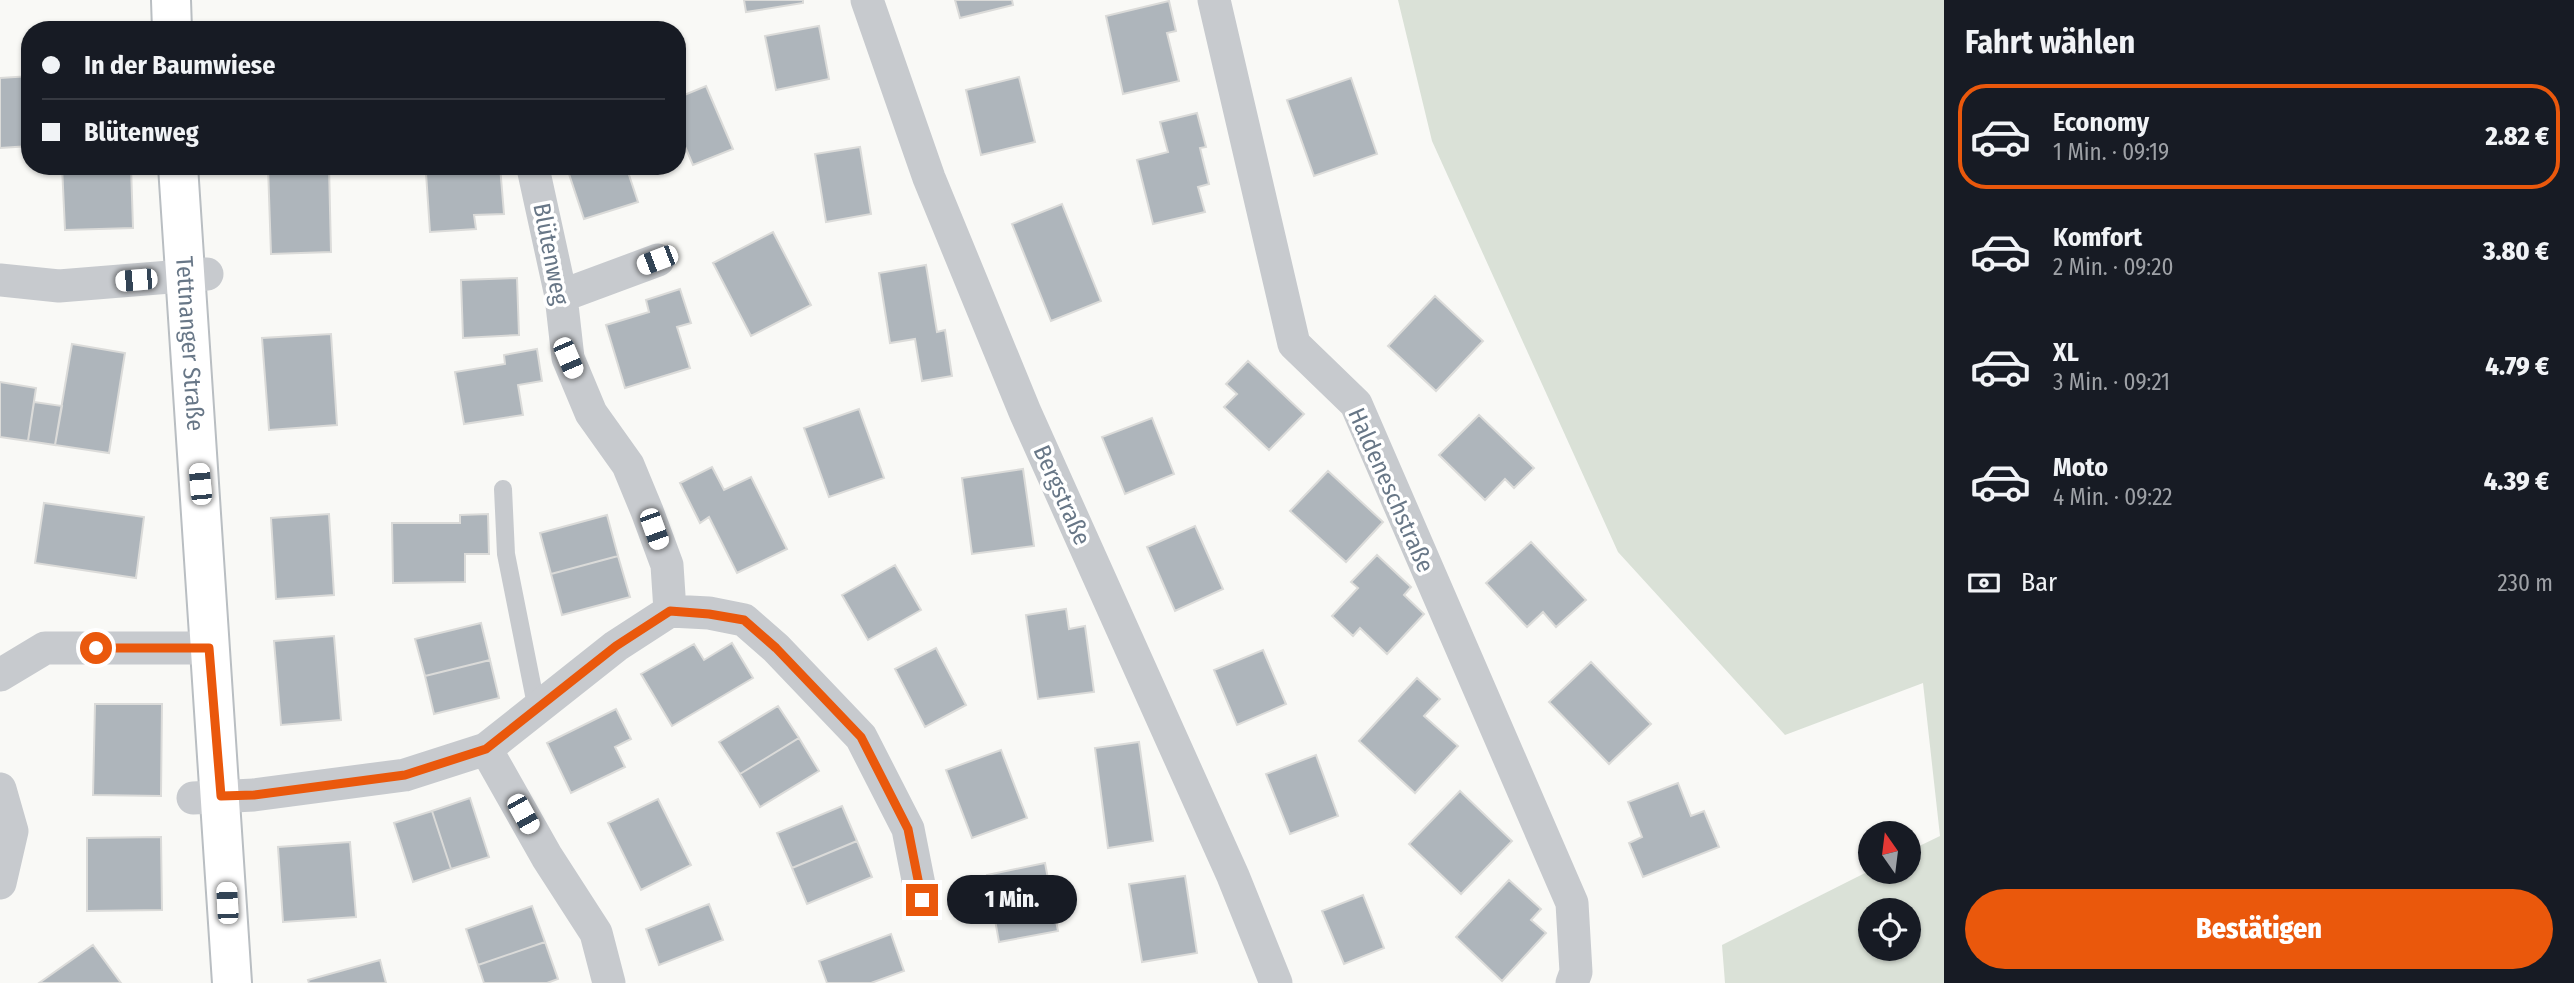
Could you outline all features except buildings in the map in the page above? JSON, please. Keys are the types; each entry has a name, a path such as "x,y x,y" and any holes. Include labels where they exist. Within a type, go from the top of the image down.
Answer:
{"street":[{"path":"170,0 171,21"},
{"name":"Bergstraße","path":"867,0 929,178 1025,412 1233,876 1276,983"},
{"name":"Haldeneschstraße","path":"1214,0 1294,344 1356,404 1572,903 1576,972 1572,983"},
{"name":"Tettnanger Straße","path":"179,175 195,275 209,648 207,797 232,983"},
{"name":"Blütenweg","path":"535,175 561,296 568,358 591,413 628,465 647,510 667,565 670,611"},
{"path":"561,296 657,260"},
{"path":"0,280 59,286 195,275"},
{"path":"207,797 254,795 405,775 486,749 616,646 670,611 709,614 744,620 776,648 861,737 908,829 922,900"},
{"path":"0,675 45,648 209,648"},
{"path":"486,749 547,857 596,933 609,983"},
{"path":"0,789 12,831 0,883"}],"lane":[{"path":"503,489 506,554 537,710"}],"shaded area":[{"path":"1398,0 1944,0 1944,983 1725,983 1722,945 1858,877 1858,884 1922,884 1922,845 1940,836 1923,683 1785,735 1618,552 1432,141"}],"route":[{"path":"96,648 209,648 221,796 254,795 405,775 486,749 616,646 670,611 744,620 776,648 861,737 908,829 922,900"}]}
